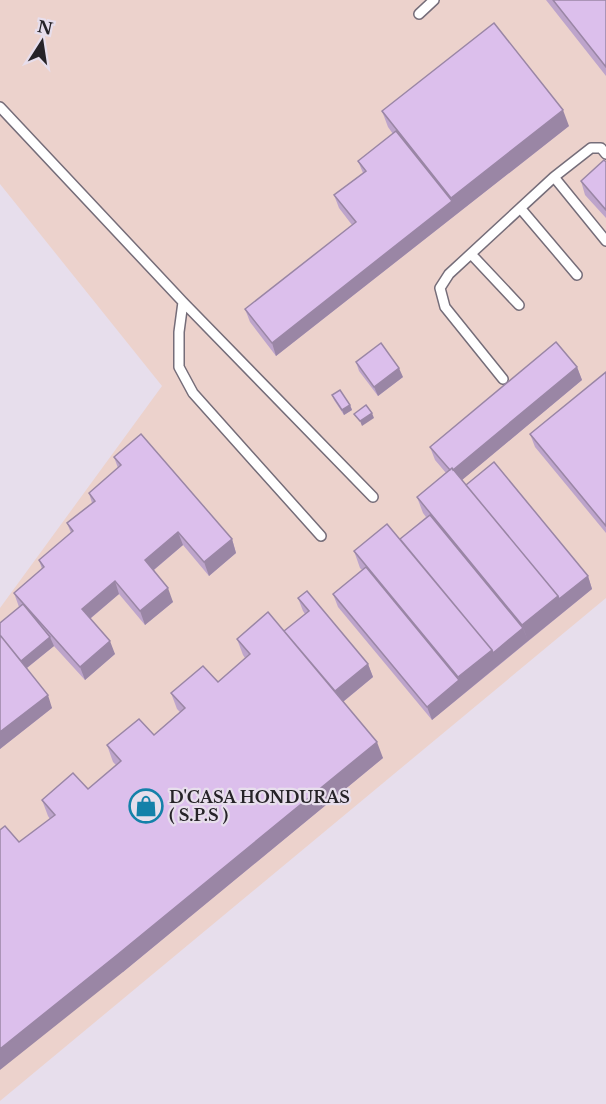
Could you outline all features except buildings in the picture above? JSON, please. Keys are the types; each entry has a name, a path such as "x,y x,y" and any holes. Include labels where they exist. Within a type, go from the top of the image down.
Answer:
{"lane":[{"path":"419,14 434,0"},
{"path":"0,107 183,302 373,497"},
{"path":"503,379 445,307 440,288 449,274 554,177 591,148 601,148 606,154"},
{"path":"554,177 606,241"},
{"path":"521,209 577,275"},
{"path":"471,254 519,305"},
{"path":"183,302 179,332 179,367 193,393 321,536"}],"shaded area":[{"path":"0,0 606,0 606,598 0,1101 0,608 162,386 0,184"}],"place":[{"name":"D'CASA HONDURAS ( S.P.S )","path":"146,806"}]}
